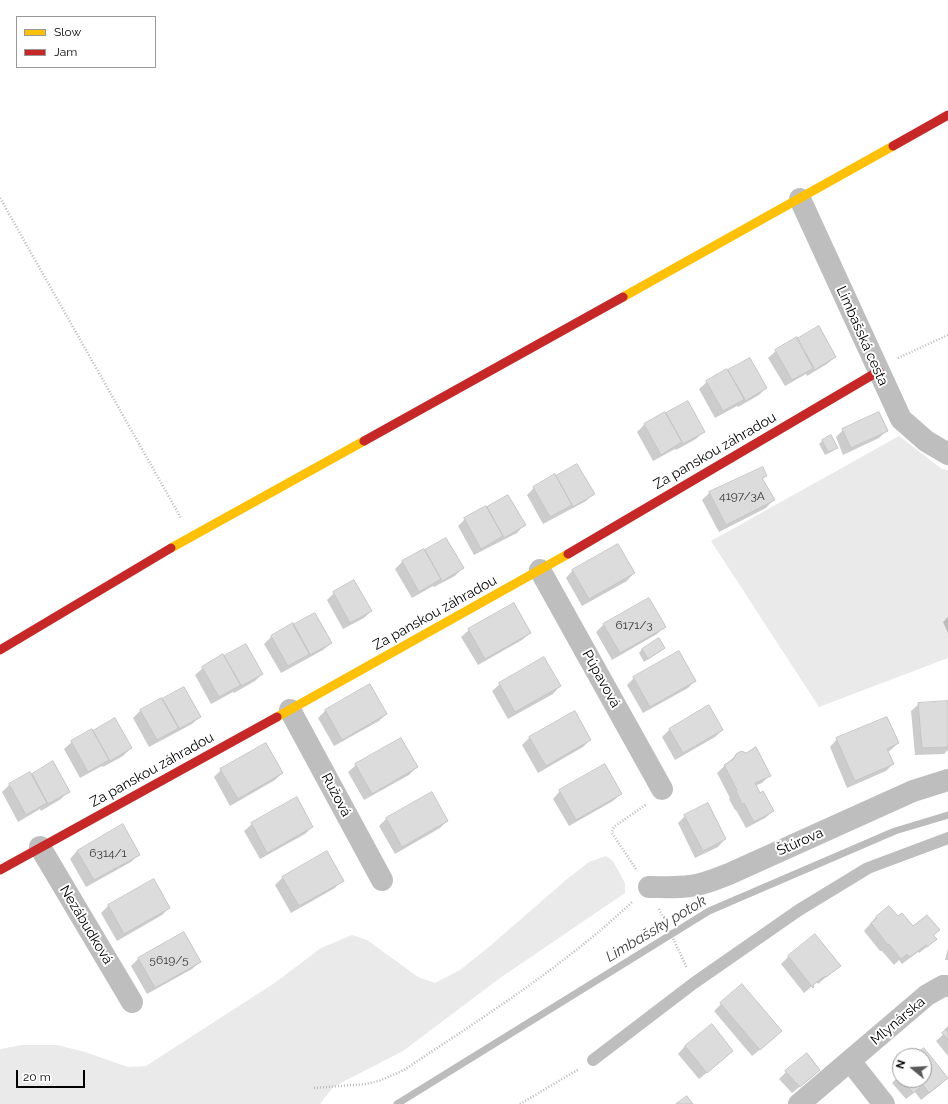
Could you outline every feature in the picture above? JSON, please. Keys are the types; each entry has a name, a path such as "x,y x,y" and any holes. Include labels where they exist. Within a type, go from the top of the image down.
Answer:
{"street":[{"path":"0,650 192,536 800,199 948,115"},
{"name":"Limbašská cesta","path":"800,199 901,420 926,441 948,454"},
{"name":"Za panskou záhradou","path":"0,870 540,570 878,370"},
{"name":"Púpavová","path":"540,570 662,789"},
{"name":"Ružová","path":"290,710 382,880"},
{"name":"Štúrova","path":"649,887 673,888 691,886 729,874 913,791 948,780"},
{"name":"Nezábudková","path":"40,847 132,1002"},
{"name":"Mlynárska","path":"798,1104 928,995 943,986 948,986"},
{"path":"850,1061 884,1104"}],"lane":[{"path":"593,1060 694,983 799,910 868,868 948,838"}],"path":[{"path":"0,198 192,536"},
{"path":"878,370 948,335"},
{"path":"662,789 652,800 615,826 612,833 649,887 685,963"},
{"path":"314,1088 365,1084 379,1081 404,1070 547,973 620,914 649,887"},
{"path":"520,1104 593,1060"}],"shaded area":[{"path":"899,436 942,469 948,470 948,658 819,707 711,541"},
{"path":"606,856 613,861 625,883 625,893 500,978 403,1051 333,1087 320,1104 0,1104 0,1049 22,1045 57,1045 85,1052 128,1067 146,1066 276,982 321,948 352,935 367,940 418,977 435,983 460,970 589,862"}],"building":[{"path":"819,326 836,357 814,370 797,339"},
{"path":"797,337 814,368 792,380 775,350"},
{"path":"750,358 767,388 745,401 728,370"},
{"path":"727,369 745,399 723,411 706,381"},
{"path":"688,401 705,432 683,444 666,413"},
{"path":"665,412 682,442 661,455 644,424"},
{"path":"879,412 888,431 851,448 842,429"},
{"path":"831,435 838,448 828,452 822,440"},
{"path":"577,464 595,494 573,507 556,476"},
{"path":"763,467 767,476 762,478 775,500 726,525 709,492"},
{"path":"555,474 572,505 550,517 533,487"},
{"path":"508,495 526,525 504,538 487,507"},
{"path":"486,506 503,536 481,549 464,518"},
{"path":"446,538 464,568 442,581 425,550"},
{"path":"618,544 635,573 589,599 572,570"},
{"path":"424,549 441,579 419,592 402,561"},
{"path":"354,580 372,611 350,623 333,592"},
{"path":"649,598 666,627 620,653 603,624"},
{"path":"514,603 531,633 485,659 468,629"},
{"path":"315,613 332,643 310,655 293,625"},
{"path":"293,623 310,654 288,666 271,636"},
{"path":"659,638 665,648 648,659 642,649"},
{"path":"246,644 263,674 241,686 224,656"},
{"path":"679,651 696,681 650,707 633,677"},
{"path":"223,654 241,685 219,697 202,667"},
{"path":"544,657 561,686 515,712 499,683"},
{"path":"370,684 387,714 342,740 325,710"},
{"path":"184,687 201,717 179,729 162,699"},
{"path":"162,698 179,728 157,740 140,710"},
{"path":"948,701 948,747 922,748 918,703"},
{"path":"709,705 723,730 683,753 669,729"},
{"path":"575,711 591,740 546,766 529,737"},
{"path":"887,717 899,743 887,749 894,764 855,781 836,738"},
{"path":"115,718 132,748 110,761 93,731"},
{"path":"92,729 109,760 88,772 71,741"},
{"path":"401,738 418,767 372,794 355,764"},
{"path":"266,743 283,773 238,799 220,769"},
{"path":"756,747 771,776 755,783 760,793 763,791 774,811 754,822 744,803 742,804 736,791 737,790 724,765 734,759 736,754 741,751 746,753"},
{"path":"53,761 70,792 48,804 32,774"},
{"path":"605,764 622,794 576,820 559,790"},
{"path":"30,772 47,803 26,815 9,784"},
{"path":"432,792 448,821 402,847 386,818"},
{"path":"297,797 313,827 267,853 251,823"},
{"path":"708,803 726,839 703,851 684,815"},
{"path":"123,824 140,855 94,880 77,851"},
{"path":"327,851 344,881 299,906 282,877"},
{"path":"154,879 170,908 124,934 108,905"},
{"path":"889,906 898,916 902,913 913,926 927,915 940,930 933,935 937,939 910,957 907,954 901,959 871,923"},
{"path":"184,932 201,962 155,988 138,958"},
{"path":"815,934 841,966 813,985 813,988 788,956"},
{"path":"742,984 782,1031 760,1050 720,1003"},
{"path":"712,1024 733,1051 707,1073 685,1046"},
{"path":"948,1029 948,1040 942,1033"},
{"path":"807,1053 820,1070 800,1087 785,1071"},
{"path":"932,1058 948,1078 929,1093 925,1088 932,1088"},
{"path":"909,1088 919,1088 913,1093"},
{"path":"687,1096 693,1104 676,1104"}],"waterway":[{"name":"Limbašský potok","path":"397,1104 709,911 895,831 948,815"}],"traffic: slow":[{"path":"623,297 893,146"},
{"path":"171,548 364,441"},
{"path":"277,717 568,554"}],"traffic: jam":[{"path":"893,146 948,115"},
{"path":"364,441 623,297"},
{"path":"568,554 879,371"},
{"path":"0,650 171,548"},
{"path":"0,870 277,717"}]}
